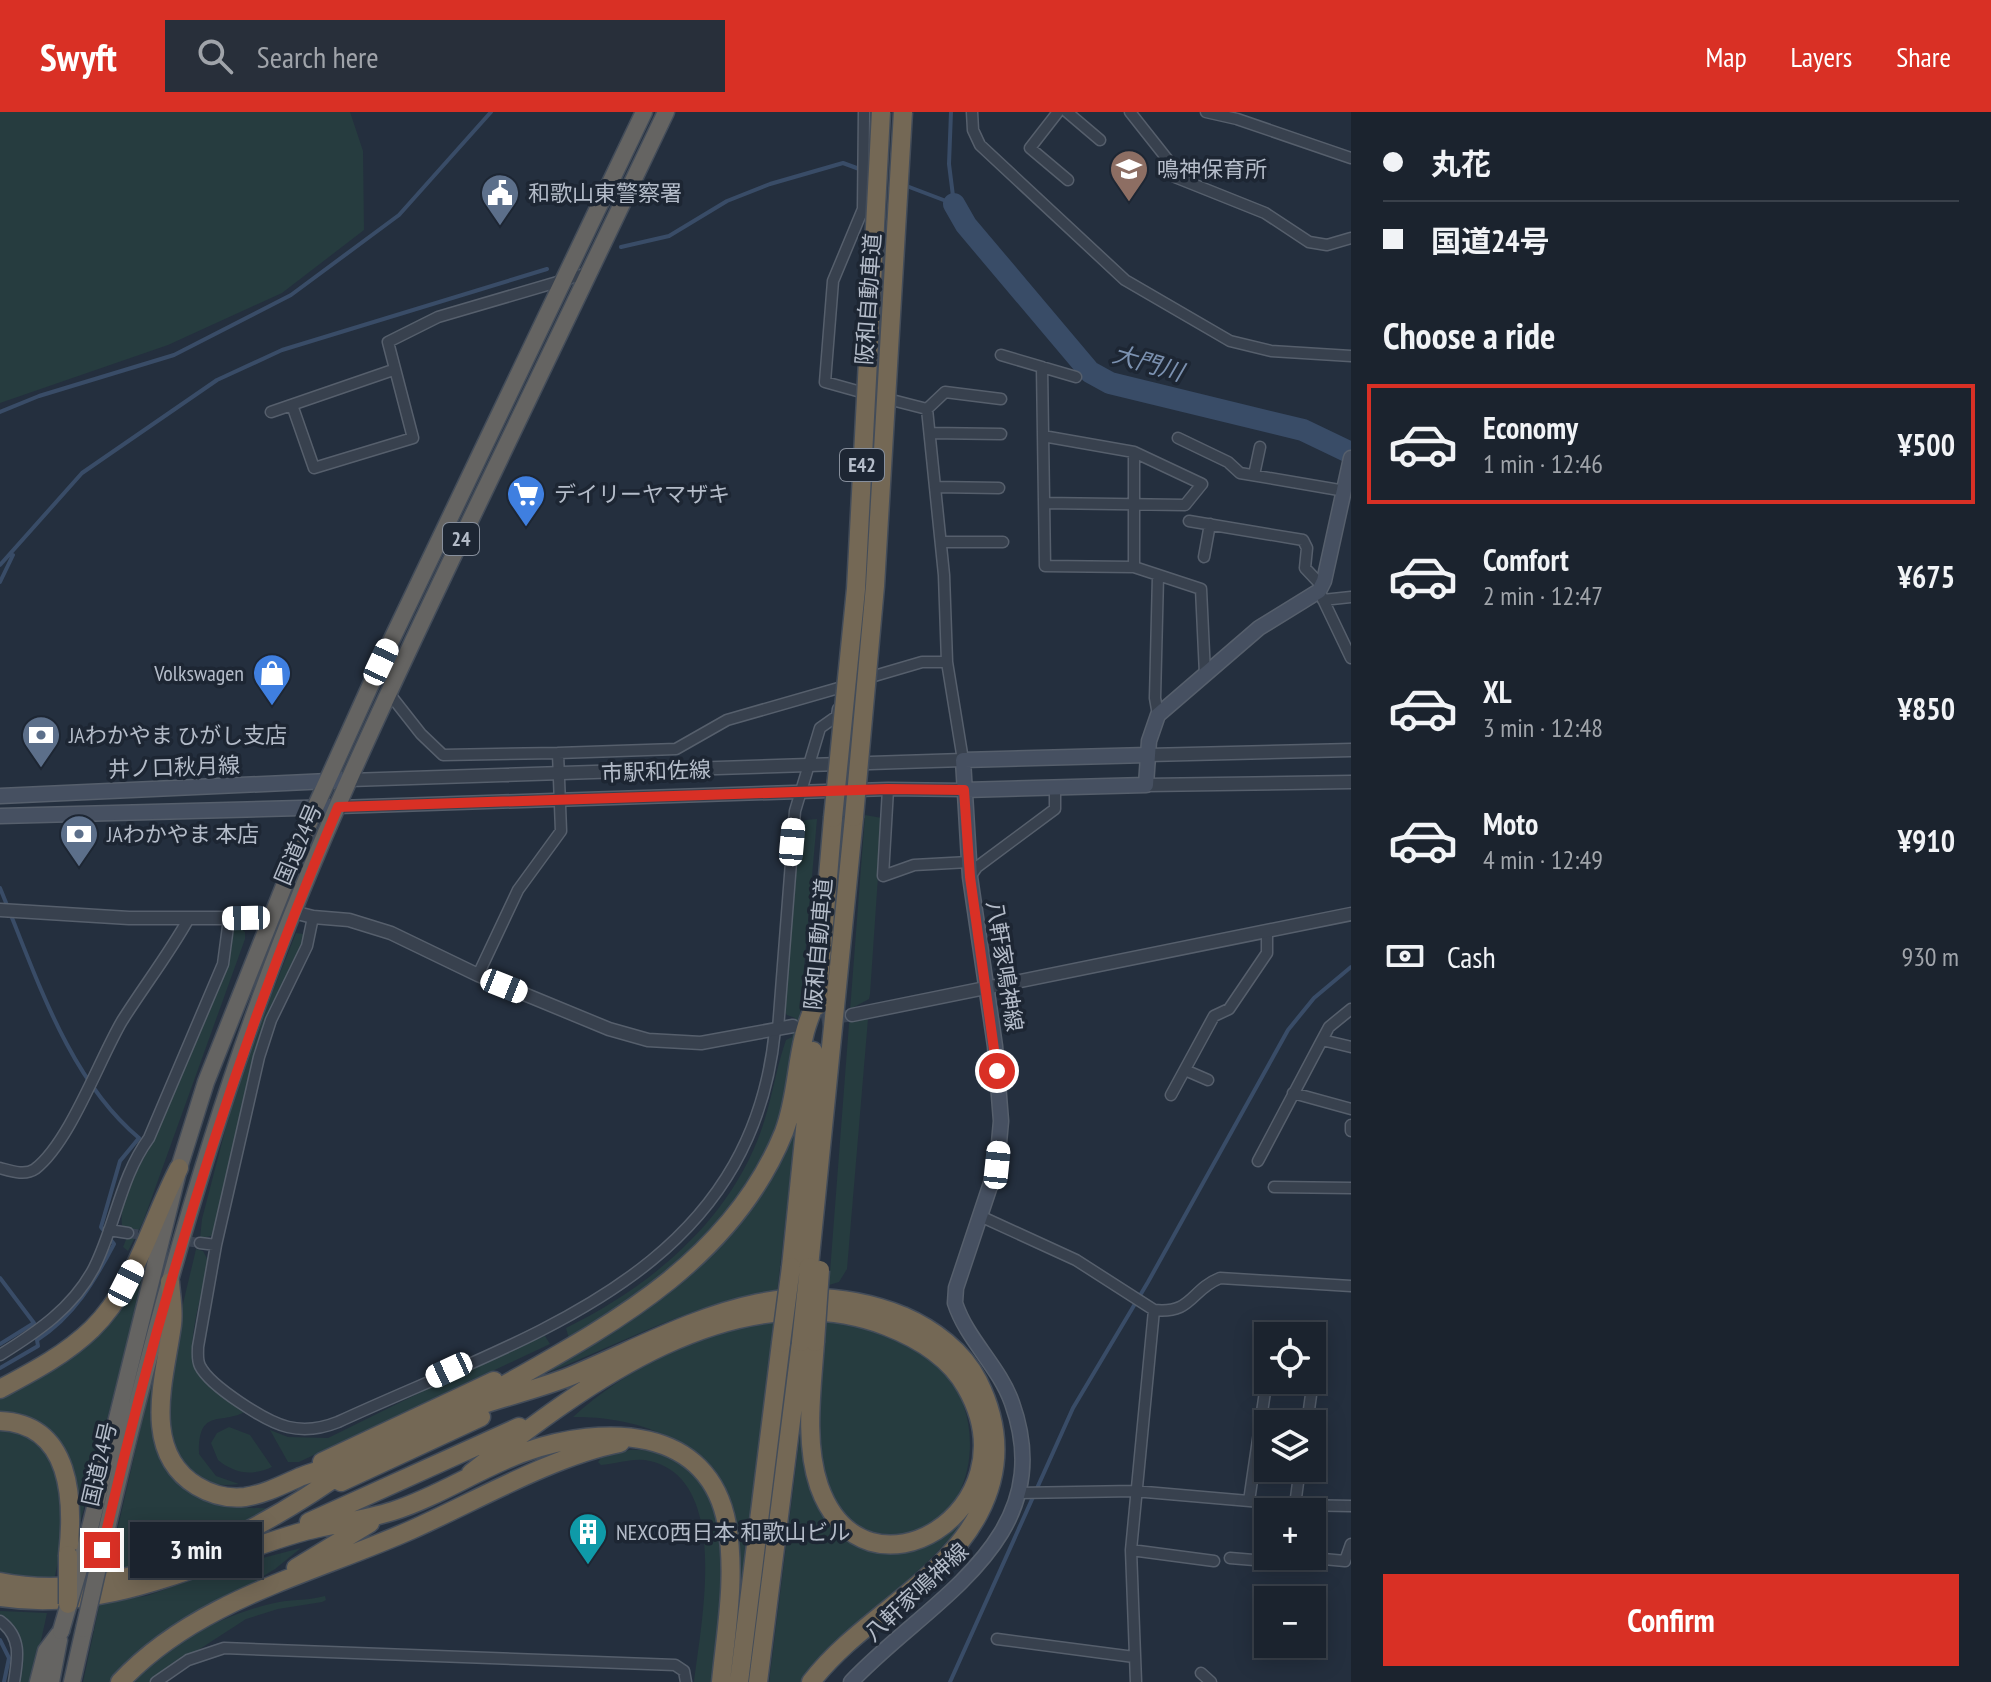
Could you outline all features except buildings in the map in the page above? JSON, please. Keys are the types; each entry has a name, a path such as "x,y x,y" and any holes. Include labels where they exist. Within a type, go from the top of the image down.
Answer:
{"highway":[{"name":"国道24号","path":"76,1554 179,1168 206,1082 315,808 381,662 644,112"},
{"name":"国道24号","path":"72,1682 140,1383 257,1006 293,912 388,692 666,112"},
{"name":"阪和自動車道","path":"758,1682 808,1342 807,1267 818,996 856,589 881,112"},
{"name":"阪和自動車道","path":"739,1682 781,1343 807,1267 829,1097 875,586 903,112"},
{"path":"170,1282 173,1314 160,1414 165,1444 173,1463 199,1488 229,1497 259,1494 300,1477 364,1457 445,1418 635,1308 682,1270 722,1231 753,1191 787,1123 803,1036 818,996"},
{"path":"0,1389 58,1356 102,1317 126,1283 179,1168"},
{"path":"0,1582 64,1585 150,1571 201,1552 306,1499 694,1321 743,1305 802,1297 849,1301 895,1313 933,1332 965,1362 988,1402 996,1432 995,1463 989,1494 972,1524 946,1557 846,1642 811,1682"},
{"path":"0,1597 57,1600 121,1593 161,1583 249,1549 553,1410 649,1353 738,1320 816,1311 878,1323 921,1342 945,1361 967,1388 979,1421 980,1460 972,1493 959,1513 937,1532 908,1543 867,1539 847,1527 826,1502 817,1479 812,1447 808,1342"},
{"path":"300,1477 348,1447 583,1340"},
{"path":"445,1418 569,1377"},
{"path":"471,1473 553,1410"},
{"path":"0,1421 33,1429 49,1443 62,1462 71,1501 76,1554 51,1682"},
{"path":"120,1682 168,1641 266,1587 329,1546 471,1473 539,1447 579,1438 639,1438 667,1446 701,1470 716,1492 726,1523 730,1566 721,1682"},
{"path":"266,1587 400,1535 599,1448 638,1441 667,1446"},
{"path":"306,1499 364,1457"},
{"path":"249,1549 300,1533 394,1511"},
{"path":"38,1682 46,1651 61,1631"}],"main road":[{"path":"964,790 1146,785 1149,741 1158,715 1259,628 1321,592 1351,458"},
{"path":"963,760 1148,755"},
{"name":"八軒家鳴神線","path":"851,1682 976,1569 999,1539 1023,1494 1020,1444 1013,1405 1003,1382 970,1334 955,1303 955,1293 997,1165 1001,1121 995,1046 969,870 963,760"},
{"name":"井ノ口秋月線","path":"0,796 350,780"},
{"name":"井ノ口秋月線","path":"0,816 338,807"}],"street":[{"path":"864,112 863,209 833,281 825,382 927,409"},
{"path":"972,112 973,130 980,145 1125,280 1242,345 1271,351 1351,356"},
{"path":"1058,112 1030,148 1068,180"},
{"path":"1067,112 1100,140"},
{"path":"1130,112 1168,160 1175,177 1265,213 1309,242 1327,245 1351,238"},
{"path":"1206,112 1237,119 1351,158"},
{"path":"292,405 314,468 413,438 387,346 391,340 438,317 588,273"},
{"path":"1001,355 1076,377"},
{"path":"1042,367 1045,566 1134,567 1201,589 1205,674"},
{"path":"271,412 393,370"},
{"path":"927,409 945,392 1001,399"},
{"path":"927,409 942,542 947,662 963,760"},
{"path":"930,433 1001,434"},
{"path":"1043,436 1134,452 1202,484 1185,505 1044,503"},
{"path":"1178,438 1228,462 1240,473 1346,486"},
{"path":"1254,475 1260,447"},
{"path":"1134,452 1134,567"},
{"path":"936,487 999,488"},
{"path":"1189,521 1303,540 1307,548 1305,568 1321,592 1351,658"},
{"path":"1204,557 1210,524"},
{"path":"942,542 1003,542"},
{"path":"1158,576 1155,698 1158,715"},
{"path":"1321,592 1351,597"},
{"path":"388,692 424,737 443,755 676,749 727,720 840,688 896,668 931,660 947,662"},
{"path":"313,917 307,946 271,1020 259,1057 216,1245 200,1332 200,1367 229,1394 282,1425 327,1426 585,1307 651,1263 708,1206 733,1166 760,1102 777,1029 799,792 820,728 837,716 840,688"},
{"path":"1148,755 1351,750"},
{"path":"478,975 518,890 561,831 558,753"},
{"name":"市駅和佐線","path":"350,780 963,760"},
{"path":"1146,785 1351,782"},
{"path":"888,789 883,876 914,865 969,870 977,867 1055,809 1055,789"},
{"name":"市駅和佐線","path":"338,807 888,789 964,790"},
{"path":"0,910 246,918 268,926"},
{"path":"293,912 349,920 391,933 478,975 609,1029 661,1043 701,1043 793,1026"},
{"path":"852,1015 1351,914"},
{"path":"0,1168 21,1173 33,1170 48,1155 88,1092 122,1021 165,962 189,918"},
{"path":"0,1355 49,1322 70,1301 93,1269 132,1162 149,1138 223,964 229,919"},
{"path":"1171,1095 1214,1016 1229,1009 1267,953 1267,931"},
{"path":"1258,1161 1329,1027 1351,1009"},
{"path":"1322,1040 1351,1047"},
{"path":"1185,1070 1208,1080"},
{"path":"1293,1093 1351,1109"},
{"path":"1274,1187 1351,1188"},
{"path":"980,1216 1076,1260 1154,1310 1186,1307 1209,1282 1220,1278 1351,1286"},
{"path":"109,1230 128,1233"},
{"path":"200,1243 216,1245"},
{"path":"1136,1682 1131,1550 1134,1491 1154,1310"},
{"path":"1249,1501 1265,1394"},
{"path":"1023,1494 1134,1491 1254,1501"},
{"path":"1326,1506 1351,1506"},
{"path":"1230,1558 1289,1563 1302,1557 1345,1561 1351,1544"},
{"path":"1131,1550 1214,1561"},
{"path":"0,1621 10,1629 17,1645 14,1682"},
{"path":"997,1639 1134,1657"},
{"path":"156,1682 188,1660 224,1648 675,1665 684,1671 686,1682"},
{"path":"1201,1673 1211,1682"}],"green space":[{"path":"0,112 350,112 363,151 364,230 282,293 168,345 0,403"},
{"path":"865,815 882,818 870,994 869,999 854,1007 852,1020 868,1019 847,1269 839,1282 829,1285"},
{"path":"817,819 798,1037 783,1112 770,1148 725,1219 660,1282 569,1339 566,1328 628,1292 684,1247 730,1193 748,1162 762,1128 786,1040 792,1037 795,1018 783,1010 799,830 805,820"},
{"path":"238,926 245,932 245,939 143,1222 128,1251 123,1247 130,1230 122,1225 125,1198 158,1130 229,959 231,930"},
{"path":"296,933 304,934 305,940 253,1065 214,1235 200,1239 202,1219 240,1073"},
{"path":"798,1111 777,1293 747,1297 689,1313 549,1372 684,1278"},
{"path":"155,1235 78,1531 67,1461 0,1416 0,1397 61,1364"},
{"path":"196,1249 203,1251 209,1262 193,1334 193,1362 207,1383 246,1411 207,1423 200,1439 199,1454 216,1476 239,1484 203,1481 182,1462 171,1432 170,1394 174,1352"},
{"path":"774,1320 738,1617 737,1531 730,1503 717,1478 700,1459 679,1443 655,1431 601,1418 573,1417 617,1382 666,1355 719,1334"},
{"path":"826,1320 875,1330 906,1342 945,1373 960,1396 968,1422 970,1450 965,1477 955,1501 938,1520 915,1532 886,1534 862,1528 836,1507 824,1481 818,1412"},
{"path":"545,1336 550,1344 299,1462 288,1462 270,1430 288,1437 328,1438 480,1363"},
{"path":"154,1369 160,1431 166,1455 176,1475 190,1490 211,1501 238,1507 274,1508 211,1543 107,1575"},
{"path":"802,1419 808,1473 817,1504 827,1520 854,1542 887,1552 922,1548 945,1536 977,1501 938,1551 845,1635 803,1682 769,1682"},
{"path":"229,1427 250,1435 272,1467 258,1472 244,1472 218,1460 211,1443 217,1433"},
{"path":"0,1430 25,1436 43,1448 54,1466 61,1487 63,1511 54,1580 0,1575"},
{"path":"629,1450 668,1455 695,1473 711,1501 720,1536 722,1574 712,1682 694,1682 705,1591 705,1556 701,1523 692,1495 675,1473 650,1461 632,1460 601,1465 598,1462 601,1458"},
{"path":"301,1548 275,1569 211,1608 114,1682 83,1682 100,1602 146,1596 228,1567"},
{"path":"325,1596 326,1600 322,1602 278,1609 246,1619 149,1682 130,1682 177,1644 213,1624 270,1604"},
{"path":"0,1611 47,1613 32,1682 18,1682 22,1653 19,1636 16,1628 0,1616"}],"waterway":[{"path":"0,412 39,396 174,355 291,295 399,215 491,112"},
{"path":"904,185 954,204 949,164 951,112"},
{"path":"621,247 669,236 727,201 770,184 843,163 862,170"},
{"name":"大門川","path":"954,204 966,225 1090,372 1110,383 1303,430 1351,453"},
{"path":"0,565 82,473 217,380 282,350 547,269"},
{"path":"0,582 13,555"},
{"path":"0,888 40,988 73,1055 114,1113 139,1138 120,1161 101,1227 114,1244 99,1272 62,1320 37,1340 38,1346 0,1368"},
{"path":"950,1682 1073,1408 1148,1282 1288,1030 1314,998 1351,967"},
{"path":"0,1278 34,1323 0,1344"},
{"path":"0,1640 9,1658 4,1682"}],"tunnel":[{"path":"804,1024 852,1015"},
{"path":"128,1233 200,1243"}],"place":[{"name":"鳴神保育所","path":"1129,203"},
{"name":"和歌山東警察署","path":"500,227"},
{"name":"デイリーヤマザキ","path":"526,528"},
{"name":"Volkswagen","path":"272,707"},
{"name":"JAわかやま ひがし支店","path":"41,769"},
{"name":"JAわかやま 本店","path":"79,868"},
{"name":"NEXCO西日本 和歌山ビル","path":"588,1566"}],"route":[{"path":"102,1550 140,1383 206,1161 257,1006 338,807 888,789 964,790 970,877 997,1071"}]}
